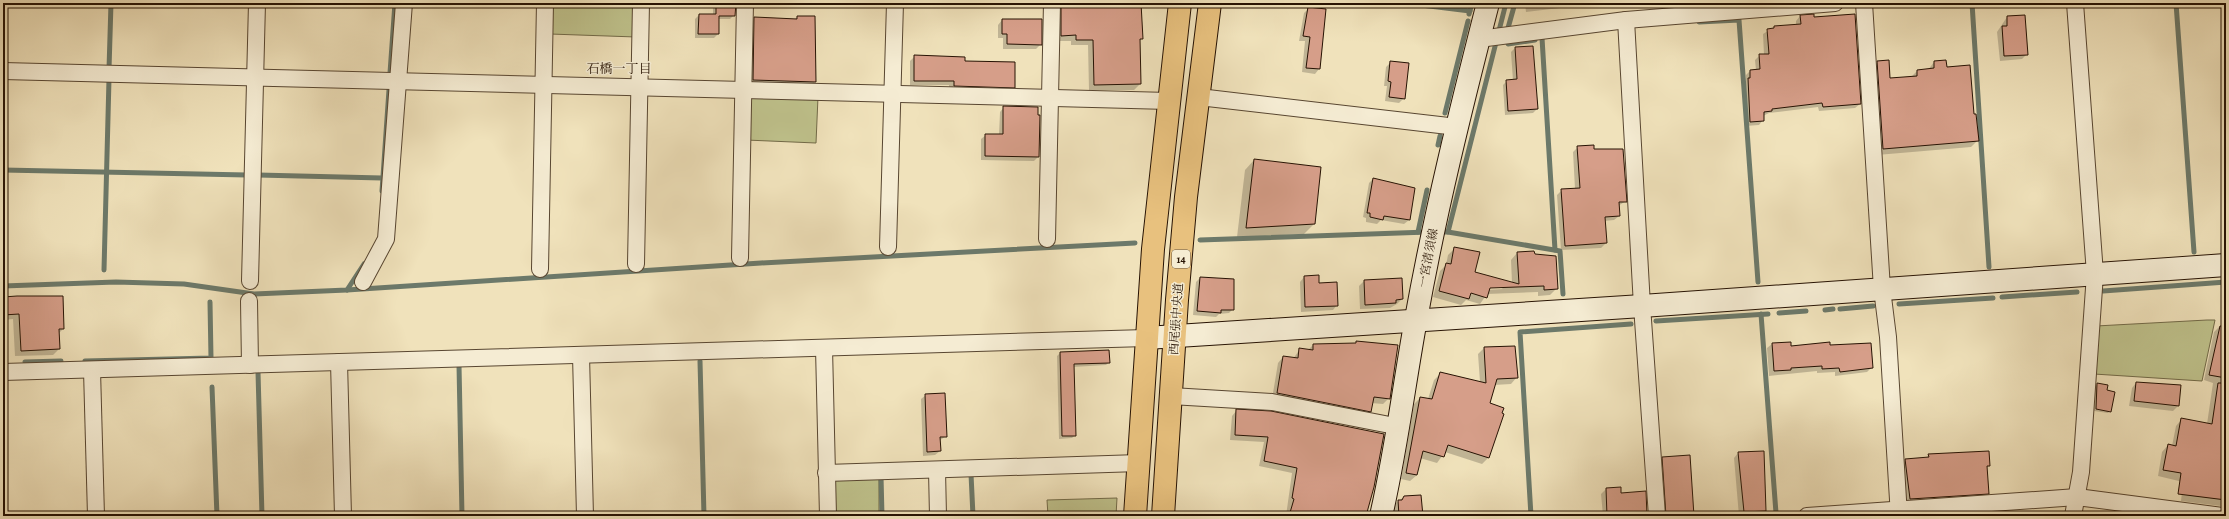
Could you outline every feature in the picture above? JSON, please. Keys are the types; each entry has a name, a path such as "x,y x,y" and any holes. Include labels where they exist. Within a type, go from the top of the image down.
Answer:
{"main road":[{"path":"1135,516 1153,249 1180,3"},
{"name":"西尾張中央道","path":"1163,516 1186,197 1210,3"}],"street":[{"path":"250,281 257,3"},
{"path":"363,282 386,239 404,3"},
{"path":"540,270 545,3"},
{"path":"636,264 641,3"},
{"path":"740,258 745,3"},
{"path":"888,247 895,3"},
{"path":"1047,238 1052,3"},
{"name":"一宮清須線","path":"1381,516 1400,428 1416,319 1434,230 1457,127 1488,3"},
{"path":"1479,39 1626,20 1835,3"},
{"path":"1864,3 1882,289 1888,337 1899,512"},
{"path":"2073,516 2081,472 2095,274 2075,3"},
{"path":"1626,20 1642,306 1657,516"},
{"path":"3,71 1169,101"},
{"path":"1199,97 1457,127"},
{"path":"3,372 1176,337 1416,319 1642,306 2226,265"},
{"path":"249,302 250,365"},
{"path":"824,348 828,516"},
{"path":"581,355 585,516"},
{"path":"339,362 343,516"},
{"path":"92,370 96,516"},
{"path":"1171,396 1272,402 1400,428"},
{"path":"826,473 1139,463"},
{"path":"937,470 938,516"},
{"path":"1807,516 1899,512 2077,497 2222,516"}],"green space":[{"path":"550,3 636,3 636,37 550,34"},
{"path":"751,95 818,97 816,143 746,140"},
{"path":"2215,320 2202,381 2094,374 2096,326"},
{"path":"879,479 879,513 832,514 831,480"},
{"path":"1117,498 1116,516 1048,516 1047,500"}],"building":[{"path":"716,3 736,3 735,16 719,16 719,34 698,34 699,14 716,14"},
{"path":"1061,3 1075,3 1075,7 1108,7 1108,3 1141,3 1143,39 1140,39 1141,84 1094,85 1093,40 1076,40 1076,35 1061,36"},
{"path":"1308,7 1326,9 1320,69 1306,68 1310,37 1303,36"},
{"path":"1814,14 1814,17 1855,14 1861,104 1823,107 1822,103 1772,109 1772,111 1764,112 1764,121 1750,122 1748,78 1750,78 1750,70 1760,69 1759,54 1769,54 1767,29 1774,28 1774,26 1801,24 1800,15"},
{"path":"2025,15 2028,55 2004,56 2002,26 2007,26 2007,16"},
{"path":"797,16 815,16 816,82 753,80 754,17 797,19"},
{"path":"1002,19 1042,19 1042,45 1007,44 1007,34 1002,34"},
{"path":"1533,46 1538,109 1508,111 1506,80 1517,79 1515,47"},
{"path":"914,55 965,57 965,61 1015,62 1015,88 954,86 954,81 914,81"},
{"path":"1889,60 1890,78 1917,76 1917,70 1934,68 1934,61 1946,60 1947,67 1970,65 1974,114 1976,114 1979,141 1883,149 1877,61"},
{"path":"1390,61 1409,63 1405,99 1389,97 1391,82 1388,81"},
{"path":"1003,106 1038,107 1038,115 1040,115 1039,157 985,156 985,134 1003,134"},
{"path":"1594,145 1594,149 1623,149 1627,202 1619,202 1620,216 1605,217 1607,243 1565,246 1561,189 1580,188 1577,146"},
{"path":"1254,159 1321,167 1315,224 1246,228"},
{"path":"1373,178 1415,188 1410,220 1384,216 1383,220 1370,217 1370,213 1367,213"},
{"path":"1454,247 1480,252 1475,272 1519,284 1517,252 1534,251 1535,254 1556,256 1558,289 1544,290 1544,286 1490,288 1487,298 1471,293 1469,299 1439,291 1446,263 1451,264"},
{"path":"1319,275 1319,283 1337,282 1338,306 1305,307 1304,276"},
{"path":"1200,277 1234,279 1234,310 1221,310 1221,313 1197,311"},
{"path":"1402,278 1403,299 1396,300 1396,303 1365,305 1364,280"},
{"path":"63,296 64,329 59,329 60,349 21,351 19,314 3,315 3,297"},
{"path":"2220,326 2226,326 2226,378 2209,375"},
{"path":"1356,341 1398,345 1390,399 1374,397 1371,412 1277,393 1283,356 1298,358 1299,348 1313,350 1313,344 1356,343"},
{"path":"1791,342 1791,346 1830,342 1830,345 1871,343 1873,368 1840,372 1839,368 1822,369 1822,366 1791,368 1791,370 1774,371 1772,343"},
{"path":"1515,346 1518,378 1497,379 1490,403 1504,408 1502,413 1504,414 1489,458 1448,445 1444,457 1423,451 1417,475 1406,473 1420,397 1432,399 1440,372 1486,383 1484,347"},
{"path":"1109,350 1110,363 1074,364 1076,436 1062,436 1060,352"},
{"path":"2136,382 2181,385 2179,406 2134,401"},
{"path":"2097,383 2108,385 2107,390 2115,392 2111,412 2096,409"},
{"path":"2218,383 2226,383 2226,500 2178,494 2181,473 2163,470 2168,444 2176,446 2181,418 2212,424"},
{"path":"945,393 947,437 940,437 941,451 927,452 925,394"},
{"path":"1236,409 1271,411 1384,434 1374,487 1366,516 1289,516 1294,499 1292,498 1297,468 1264,461 1268,437 1235,435"},
{"path":"1764,451 1766,511 1744,512 1738,452"},
{"path":"1989,451 1990,466 1987,466 1989,494 1910,499 1905,459 1929,457 1928,454"},
{"path":"1690,455 1694,516 1666,516 1662,457"},
{"path":"1621,487 1621,493 1646,491 1647,516 1607,516 1606,488"},
{"path":"1421,495 1423,516 1399,516 1398,500 1402,500 1404,496"}],"waterway":[{"path":"109,69 111,3"},
{"path":"390,73 395,3"},
{"path":"1405,3 1470,11"},
{"path":"1469,14 1472,3"},
{"path":"1438,232 1448,232 1506,3"},
{"path":"1508,28 1515,3"},
{"path":"1972,3 1989,267"},
{"path":"2176,3 2194,252"},
{"path":"1699,22 1739,20 1758,282"},
{"path":"1445,113 1468,21"},
{"path":"1542,38 1555,250"},
{"path":"1508,44 1535,40"},
{"path":"104,270 109,79"},
{"path":"382,191 389,90"},
{"path":"1438,145 1440,136"},
{"path":"3,170 247,175"},
{"path":"258,175 382,178"},
{"path":"1418,232 1427,190"},
{"path":"1200,240 1428,232"},
{"path":"1448,232 1560,251 1563,294"},
{"path":"3,286 116,282 184,284 254,294 347,290 761,263 1135,243"},
{"path":"347,290 364,264"},
{"path":"2103,291 2226,282"},
{"path":"2002,297 2077,292"},
{"path":"1899,304 1993,298"},
{"path":"85,361 211,358 210,302"},
{"path":"1840,309 1873,306"},
{"path":"1825,310 1833,309"},
{"path":"1779,313 1806,311"},
{"path":"1761,314 1776,513"},
{"path":"1656,321 1768,314"},
{"path":"1531,516 1520,332 1631,324"},
{"path":"25,362 61,361"},
{"path":"700,361 704,516"},
{"path":"459,365 462,516"},
{"path":"258,372 262,516"},
{"path":"212,387 217,516"},
{"path":"968,474 971,474 973,516"},
{"path":"881,476 882,516"}],"district":[{"name":"石橋一丁目","path":"619,68"}]}
